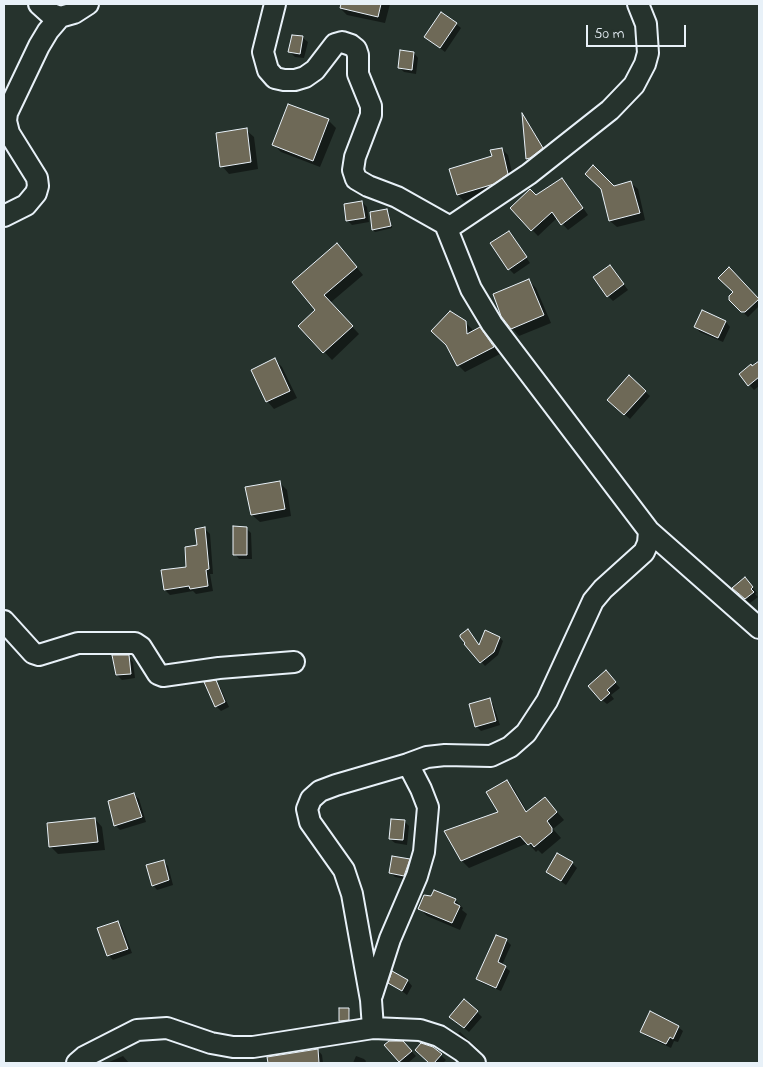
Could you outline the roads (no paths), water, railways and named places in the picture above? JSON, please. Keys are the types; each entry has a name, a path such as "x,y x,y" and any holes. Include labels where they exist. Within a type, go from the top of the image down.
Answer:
{"street":[{"path":"39,4 49,13 60,17 74,13 88,4"},
{"path":"275,4 263,52 268,70 275,78 295,80 315,70 335,44 342,42 352,45 358,55 358,74 368,98 371,115 355,157 353,170 356,179 362,184 397,197 417,207 445,224 471,289 492,324 649,531 759,628"},
{"path":"447,229 529,174 610,110 634,85 645,64 648,53 646,24 638,4"},
{"path":"4,216 26,205 36,194 38,186 37,178 9,133 7,113 39,46 60,17"},
{"path":"373,1028 371,1000 352,894 344,870 313,827 307,808 311,799 320,791 426,757 446,755 491,756 510,747 522,738 540,713 553,690 593,601 603,589 644,552 648,543 649,531"},
{"path":"4,620 33,653 39,655 78,643 135,643 141,647 158,674 163,676 219,668 294,662"},
{"path":"371,1000 390,938 417,876 424,852 428,815 427,804 408,764"},
{"path":"77,1063 84,1057 137,1030 150,1028 167,1028 210,1043 233,1047 253,1047 373,1028 420,1030 439,1036 462,1051 475,1063"}]}
